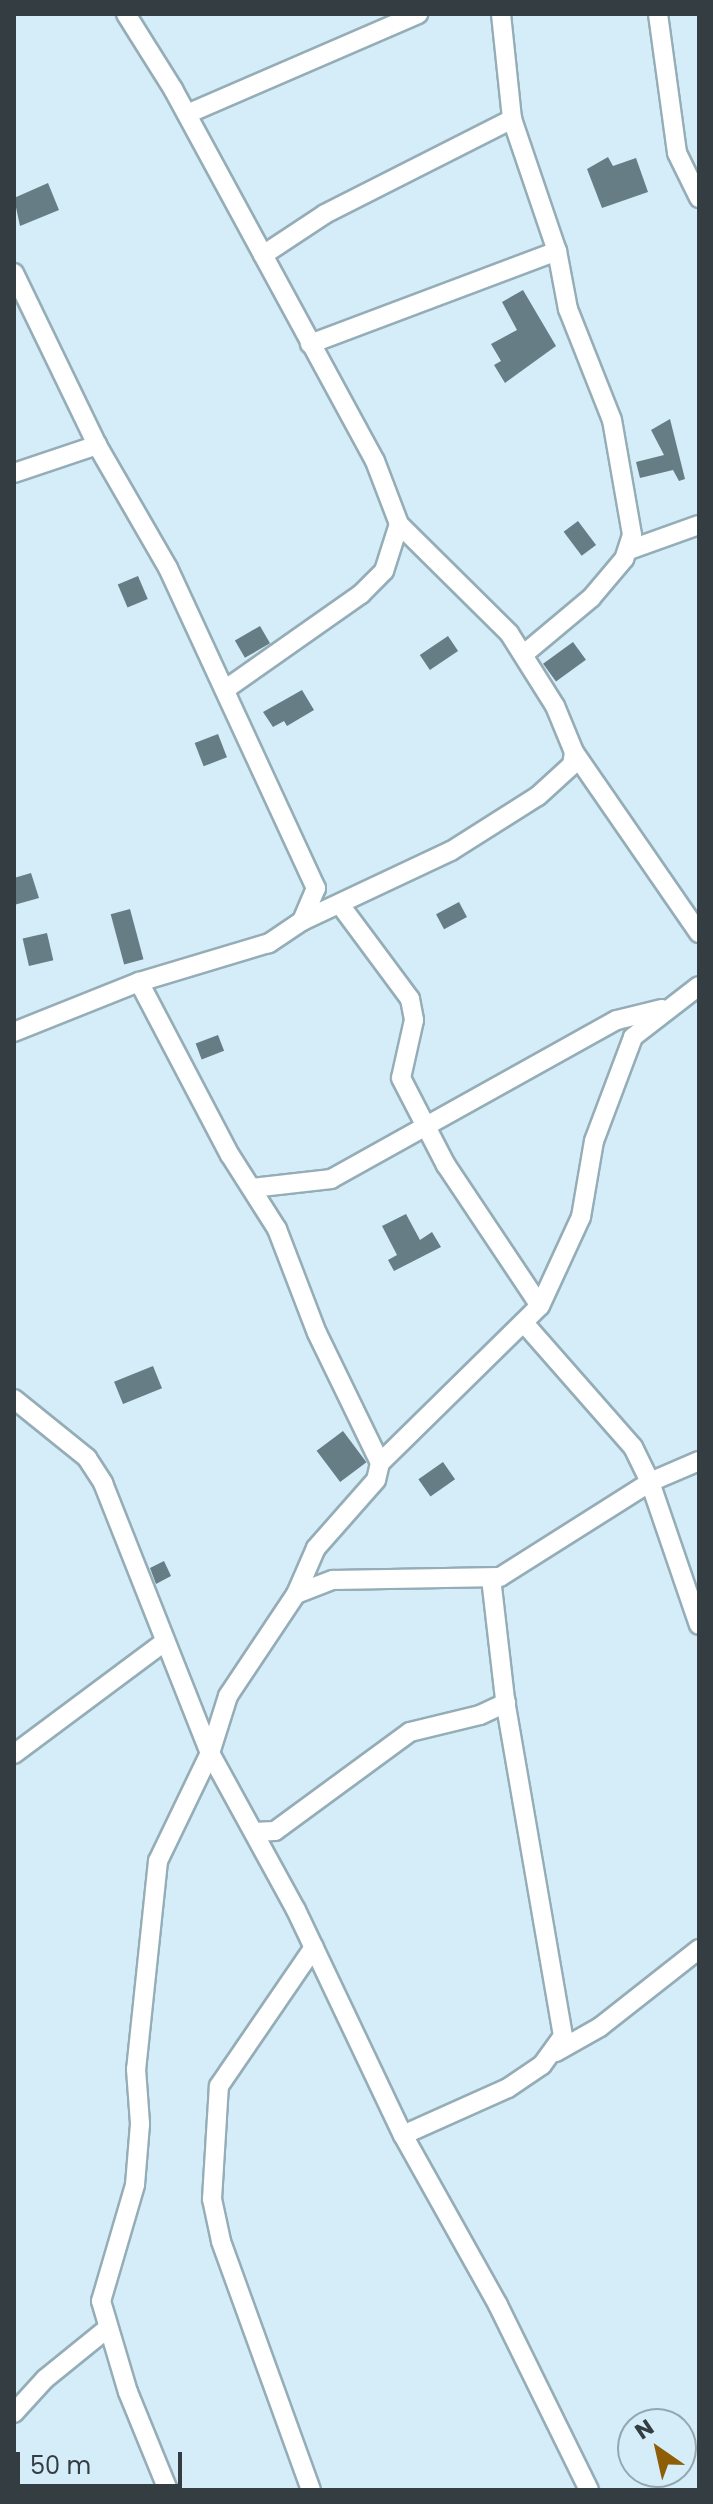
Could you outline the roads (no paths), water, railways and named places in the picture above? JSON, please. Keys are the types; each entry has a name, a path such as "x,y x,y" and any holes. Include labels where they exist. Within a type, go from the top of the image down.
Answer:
{"street":[{"path":"126,14 187,114 375,461 399,524 460,579 524,654 574,752 699,933"},
{"path":"187,114 418,14"},
{"path":"501,14 512,119 557,251 568,309 619,448 632,535 629,550 591,598 524,654"},
{"path":"658,14 677,153 699,198"},
{"path":"263,255 325,214 512,119"},
{"path":"310,344 557,251"},
{"path":"14,273 97,445 168,568 312,874 314,898 302,921"},
{"path":"14,473 97,445"},
{"path":"226,689 361,594 384,571 399,524"},
{"path":"629,550 699,525"},
{"path":"14,1032 139,982 269,943 302,921 341,906 439,858 538,796 563,776 574,752"},
{"path":"341,906 410,999 414,1020 401,1078 446,1165 540,1306"},
{"path":"139,982 277,1229 317,1333 380,1463"},
{"path":"168,2490 108,2328 101,2301 104,2281 129,2218 138,2158 136,2069 153,1889 164,1843 210,1753 228,1696 296,1594 316,1548 376,1480 380,1463 540,1306 581,1217 594,1141 618,1070 633,1037 699,986"},
{"path":"252,1188 331,1179 617,1020 672,1007"},
{"path":"524,1323 613,1421 650,1482 699,1625"},
{"path":"14,1399 87,1458 103,1483 210,1753 314,1947 403,2135 498,2305 589,2490"},
{"path":"296,1594 333,1580 491,1578 650,1482 699,1461"},
{"path":"491,1578 506,1703 537,1895 564,2016 563,2036 556,2052"},
{"path":"14,1754 164,1642"},
{"path":"254,1832 275,1831 410,1732 480,1715 506,1703"},
{"path":"311,2490 226,2255 212,2199 219,2086 314,1947"},
{"path":"403,2135 508,2088 556,2052 600,2027 699,1949"},
{"path":"14,2413 45,2379 108,2328"}]}
